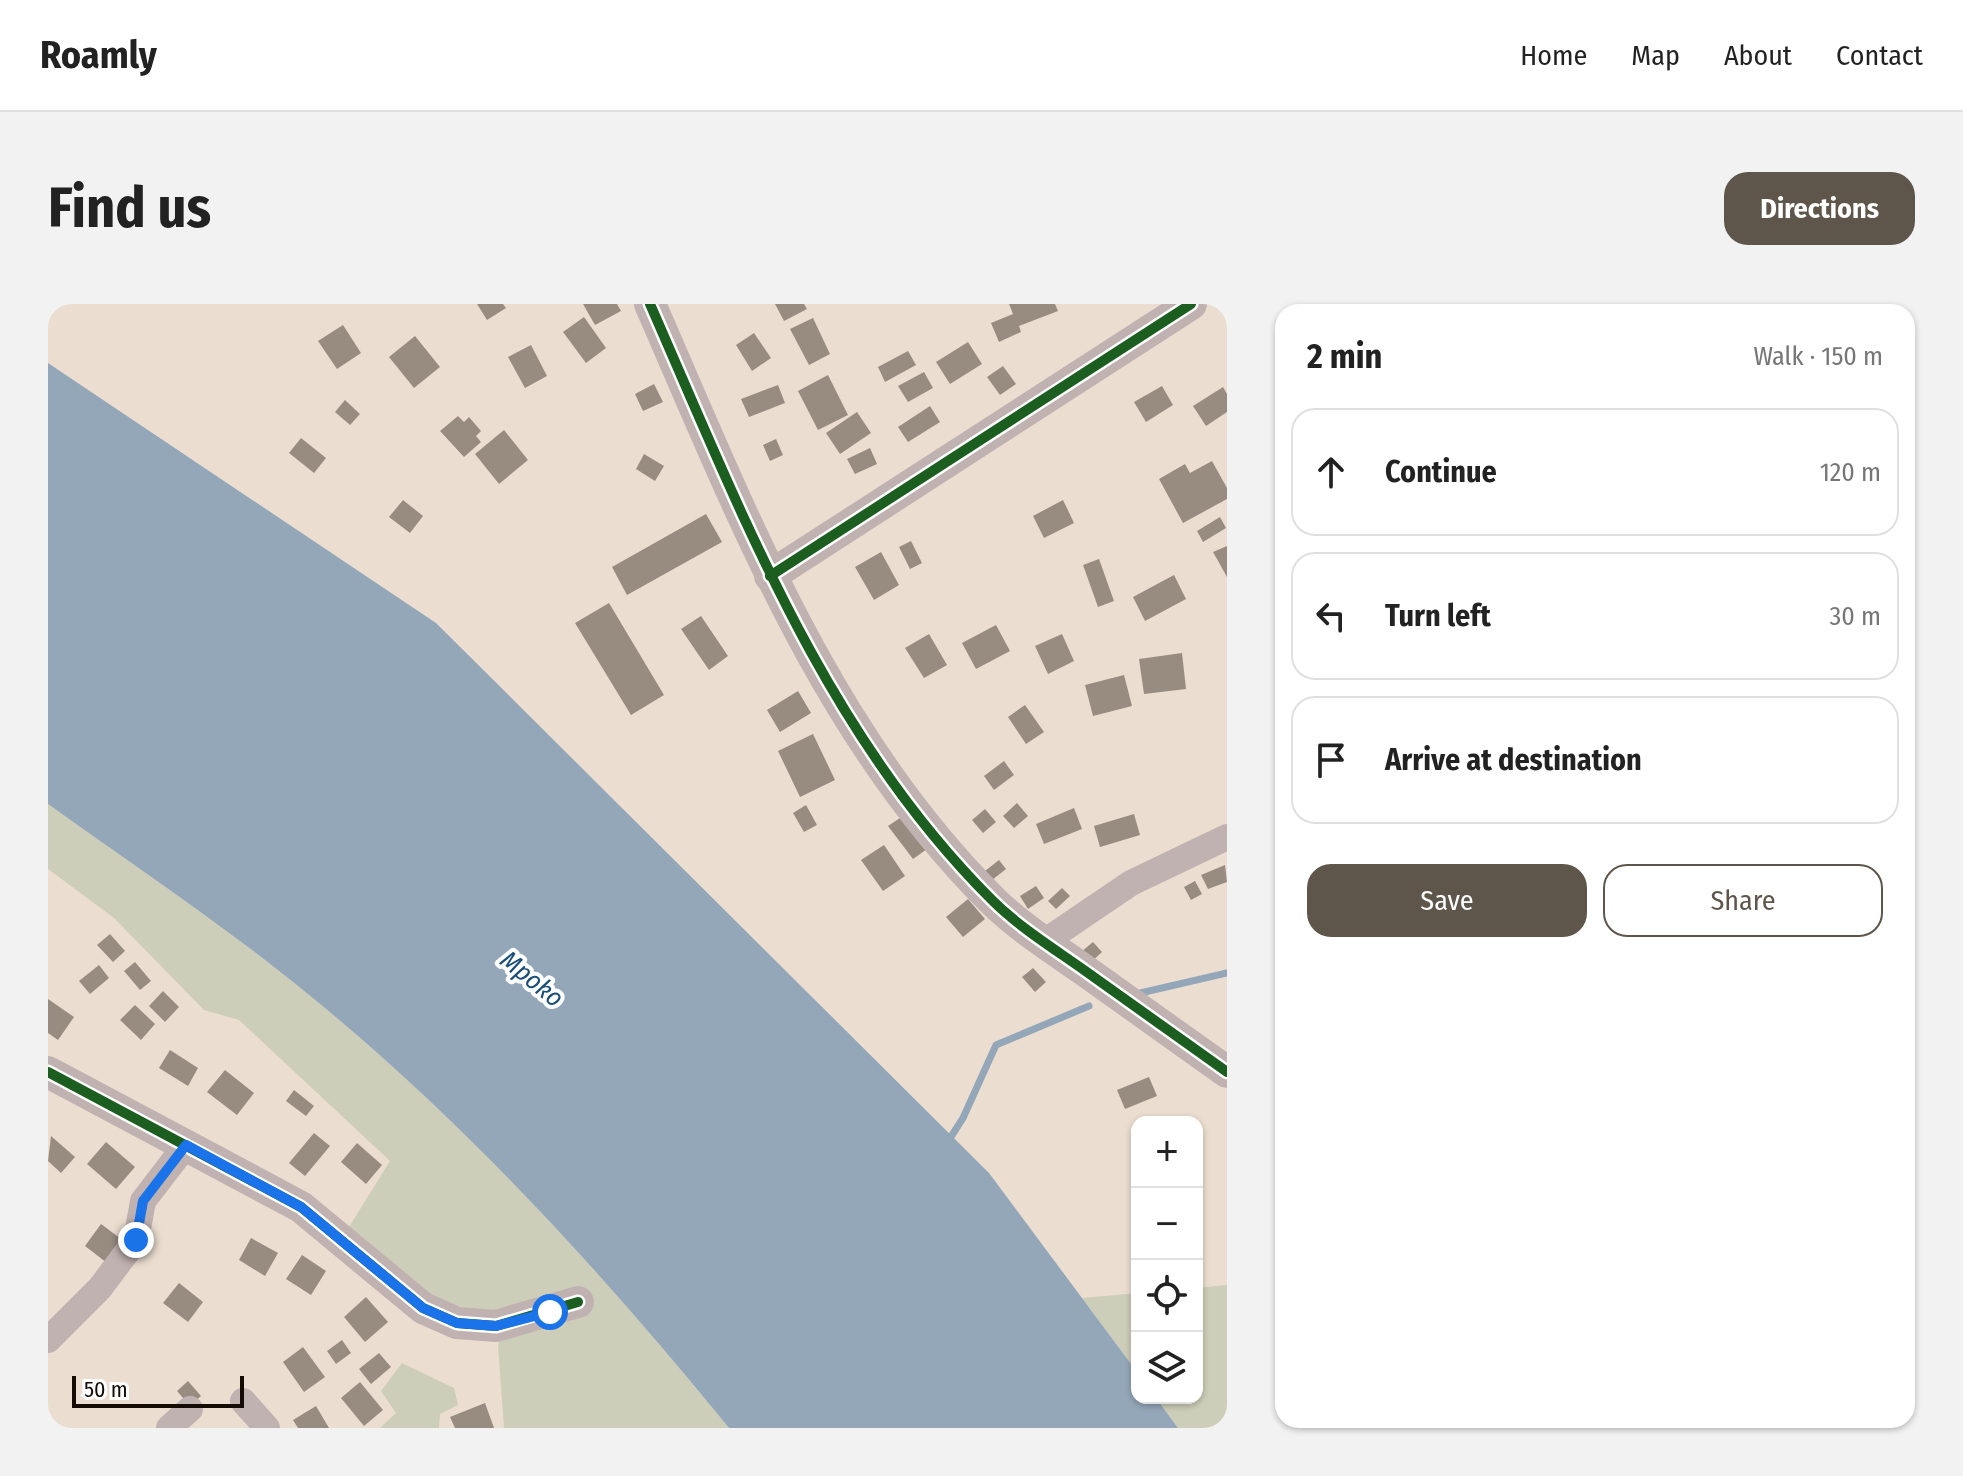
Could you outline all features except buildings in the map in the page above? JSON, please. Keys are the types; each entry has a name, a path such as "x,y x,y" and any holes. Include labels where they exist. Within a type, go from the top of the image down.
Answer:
{"street":[{"path":"650,304 770,576 818,666 897,787 993,901 1044,942 1227,1072"},
{"path":"770,576 1191,304"},
{"path":"1044,942 1131,883 1227,837"},
{"path":"48,1072 301,1207 423,1308 457,1323 496,1326 578,1302"},
{"path":"48,1340 100,1288 136,1240 143,1201 186,1145"},
{"path":"243,1401 267,1428"},
{"path":"169,1428 190,1409"}],"green space":[{"path":"48,804 274,967 398,1072 515,1185 570,1244 729,1428 504,1428 498,1346 505,1312 466,1309 432,1295 349,1227 390,1161 239,1020 204,1010 114,918 48,869"},
{"path":"1227,1285 1227,1428 1178,1428 1160,1404 1203,1404 1203,1287"},
{"path":"1131,1294 1131,1364 1082,1298"},
{"path":"402,1363 454,1388 458,1405 440,1414 439,1428 380,1428 396,1413 381,1391"}],"water":[{"name":"Mpoko","path":"48,363 436,623 989,1173 1131,1364 1131,1404 1160,1404 1178,1428 729,1428 570,1244 457,1127 398,1072 274,967 48,804"}],"waterway":[{"path":"1136,994 1227,973"},
{"path":"947,1143 963,1118 996,1045 1089,1006"}],"cycle path":[{"path":"650,304 719,463 793,619 881,767 933,836 1002,910 1227,1072"},
{"path":"770,576 1191,304"},
{"path":"48,1072 301,1207 423,1308 457,1323 496,1326 578,1302"}],"route":[{"path":"136,1240 143,1201 186,1145 301,1207 423,1308 457,1323 496,1326 550,1312"}]}
